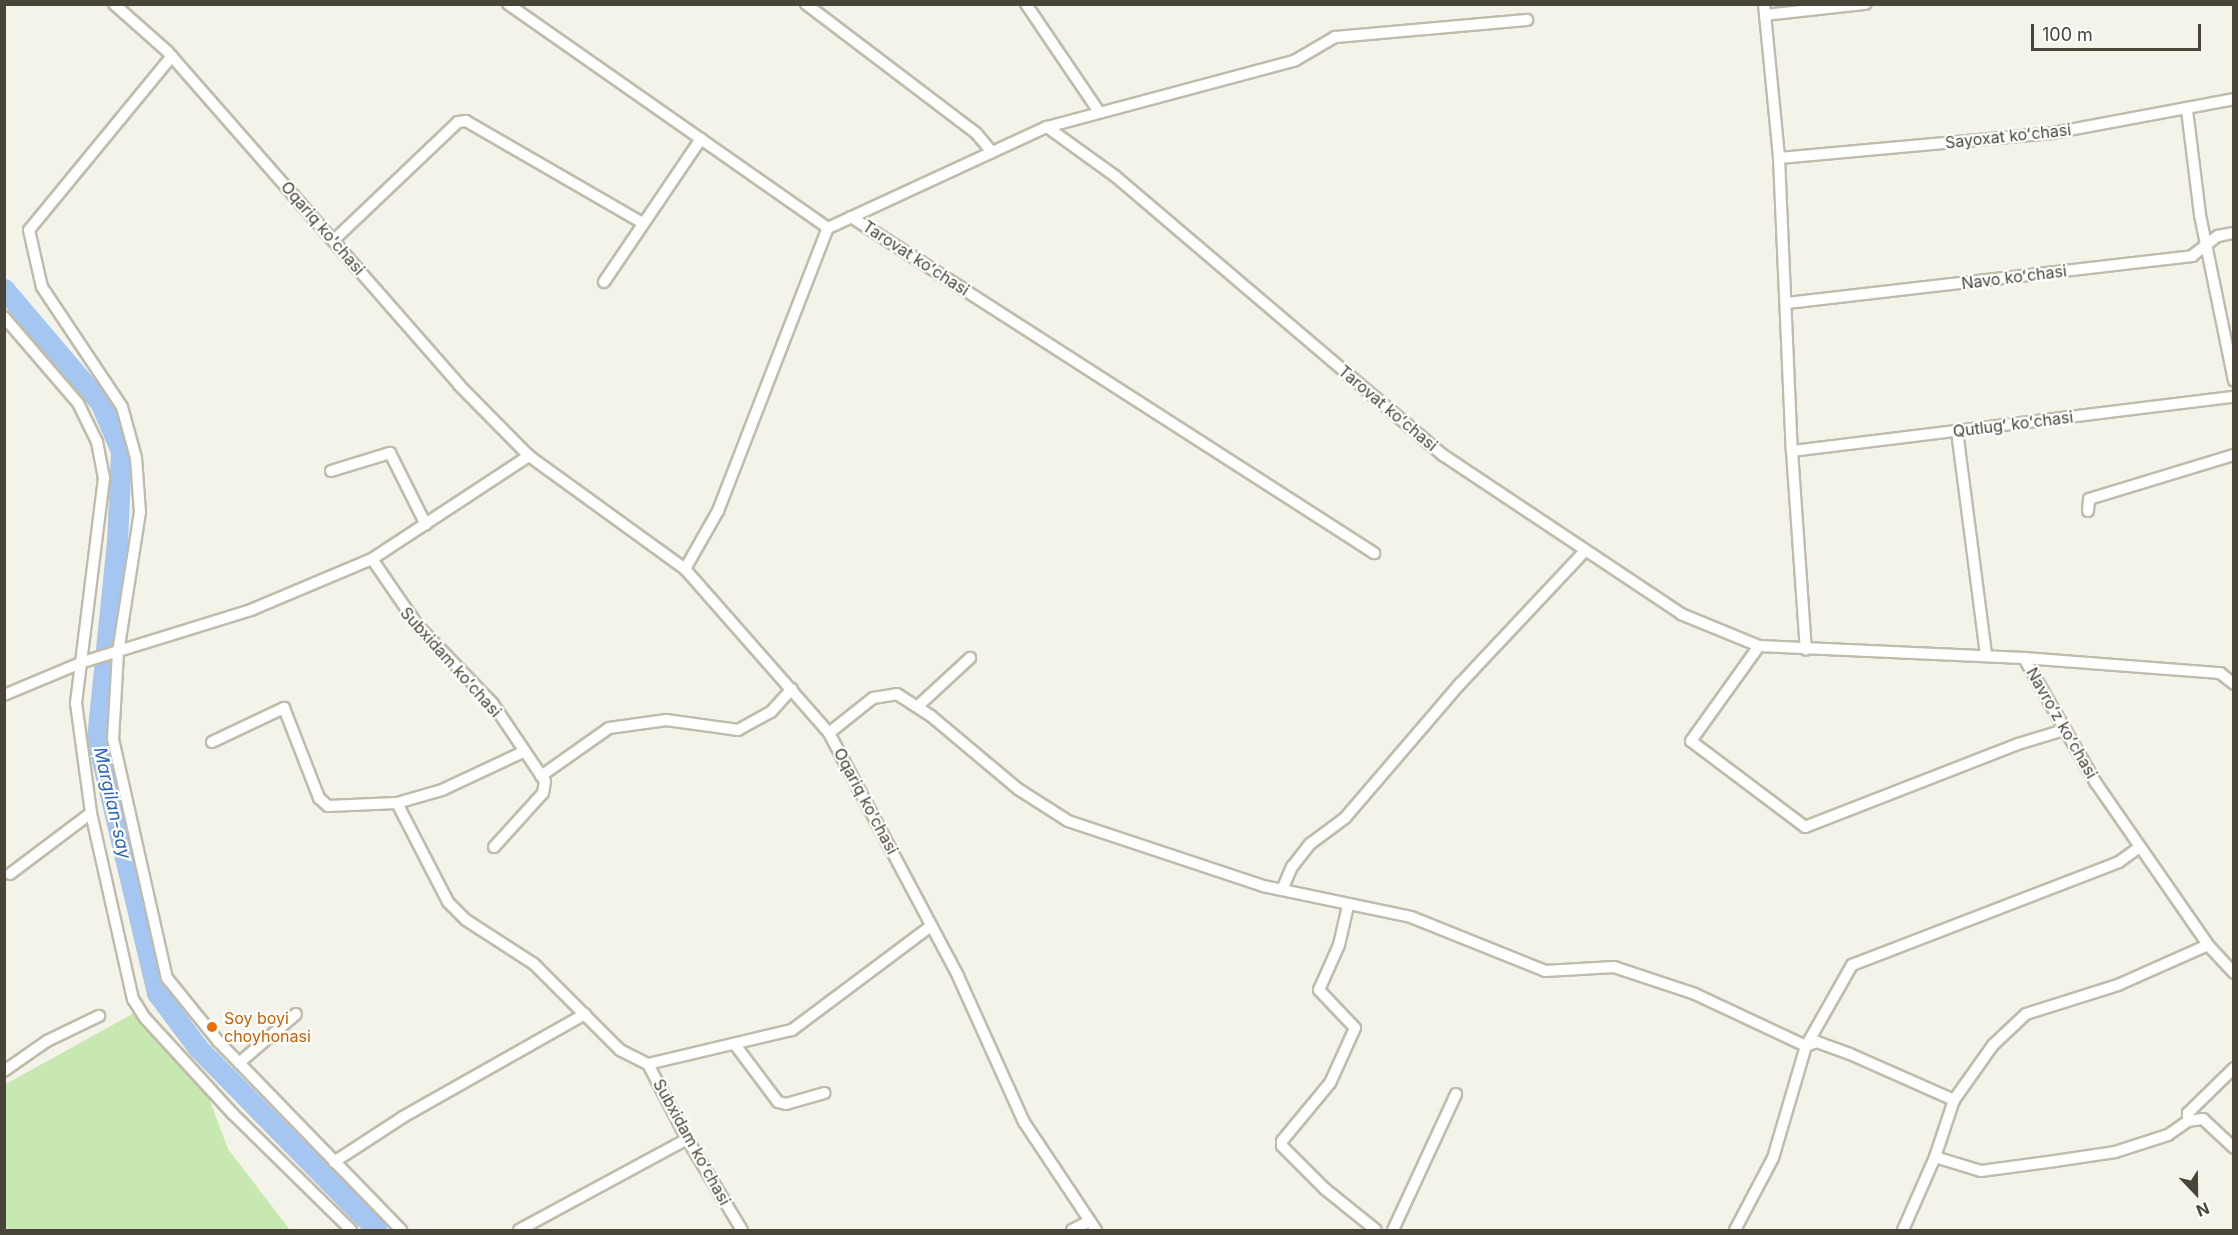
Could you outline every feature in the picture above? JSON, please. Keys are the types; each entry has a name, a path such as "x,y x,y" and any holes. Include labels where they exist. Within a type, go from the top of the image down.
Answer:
{"street":[{"name":"Oqariq ko'chasi","path":"114,4 172,56 459,385 529,456 685,569 829,733 931,926 1024,1122 1093,1226"},
{"path":"508,4 828,228"},
{"path":"806,4 976,133 992,152"},
{"path":"1026,4 1099,112"},
{"path":"1806,650 1792,451 1779,158 1764,10 1865,4"},
{"path":"685,569 718,511 828,228 1047,127 1294,61 1335,37 1527,20"},
{"path":"172,56 29,230 42,287 122,407 131,432 140,482 140,512 118,652 114,739 167,978 239,1063 401,1230"},
{"name":"Sayoxat koʻchasi","path":"1779,158 2053,133 2187,110 2234,99"},
{"path":"2187,110 2206,247 2234,381"},
{"path":"334,240 458,122 466,121 641,222"},
{"name":"Tarovat koʻchasi","path":"1047,127 1115,176 1443,454 1681,614 1759,646"},
{"path":"604,282 641,222 701,139"},
{"name":"Tarovat koʻchasi","path":"851,217 1374,553"},
{"name":"Navo koʻchasi","path":"1787,303 2192,256 2218,236 2234,233"},
{"path":"4,317 78,404 97,442 104,478 76,704 91,813 133,999 145,1018 232,1113 351,1230"},
{"name":"Qutlugʻ koʻchasi","path":"1792,451 2234,397"},
{"path":"1957,431 1986,655"},
{"path":"331,471 390,453 426,525"},
{"path":"2088,511 2090,499 2234,455"},
{"path":"4,695 83,662 251,610 372,559 529,456"},
{"path":"1282,891 1292,867 1310,844 1345,818 1460,684 1585,551"},
{"name":"Subxidam koʻchasi","path":"372,559 397,600 493,704 541,776"},
{"path":"1759,646 1690,741 1805,826 1986,756 2064,730"},
{"name":"Navroʻz koʻchasi","path":"1759,646 1806,650 2024,658 2064,730 2140,847 2208,945 2234,973"},
{"path":"918,706 970,658"},
{"path":"2024,658 2220,674 2234,684"},
{"path":"494,847 545,791 541,776 609,728 666,720 738,730 771,712 792,689"},
{"path":"829,733 873,698 886,693 918,706 1054,814 1282,891 1411,917 1545,971 1614,967 1695,994 1806,1047 1817,1042 1850,1054 1954,1100"},
{"path":"212,742 284,708 323,803 397,803 442,790 523,752"},
{"name":"Subxidam koʻchasi","path":"397,803 448,902 466,920 534,964 620,1050 648,1064 687,1139 742,1230"},
{"path":"10,874 91,813"},
{"path":"1735,1230 1773,1158 1806,1047 1852,965 2119,862 2140,847"},
{"path":"1348,906 1339,945 1319,990 1355,1028 1330,1083 1282,1141 1282,1146 1325,1188 1376,1230"},
{"path":"648,1064 736,1046 792,1030 931,926"},
{"path":"1903,1230 1935,1157 1954,1100 1993,1045 2026,1014 2118,985 2208,945"},
{"path":"239,1063 296,1014"},
{"path":"334,1162 403,1117 585,1014"},
{"path":"4,1071 47,1041 99,1016"},
{"path":"736,1046 778,1102 786,1104 824,1093"},
{"path":"2188,1121 2188,1113 2234,1068"},
{"path":"1393,1230 1456,1094"},
{"path":"1935,1157 1981,1171 2115,1152 2168,1135 2188,1121 2203,1119 2234,1148"},
{"path":"519,1230 687,1139"},
{"path":"1072,1230 1093,1226"}],"green space":[{"path":"136,1012 206,1090 228,1149 290,1230 9,1230 4,1226 4,1085"}],"waterway":[{"name":"Margilan-say","path":"4,289 100,402 121,451 117,541 97,739 157,993 198,1048 377,1230"}],"place":[{"name":"Soy boyi choyhonasi","path":"212,1027"}]}
